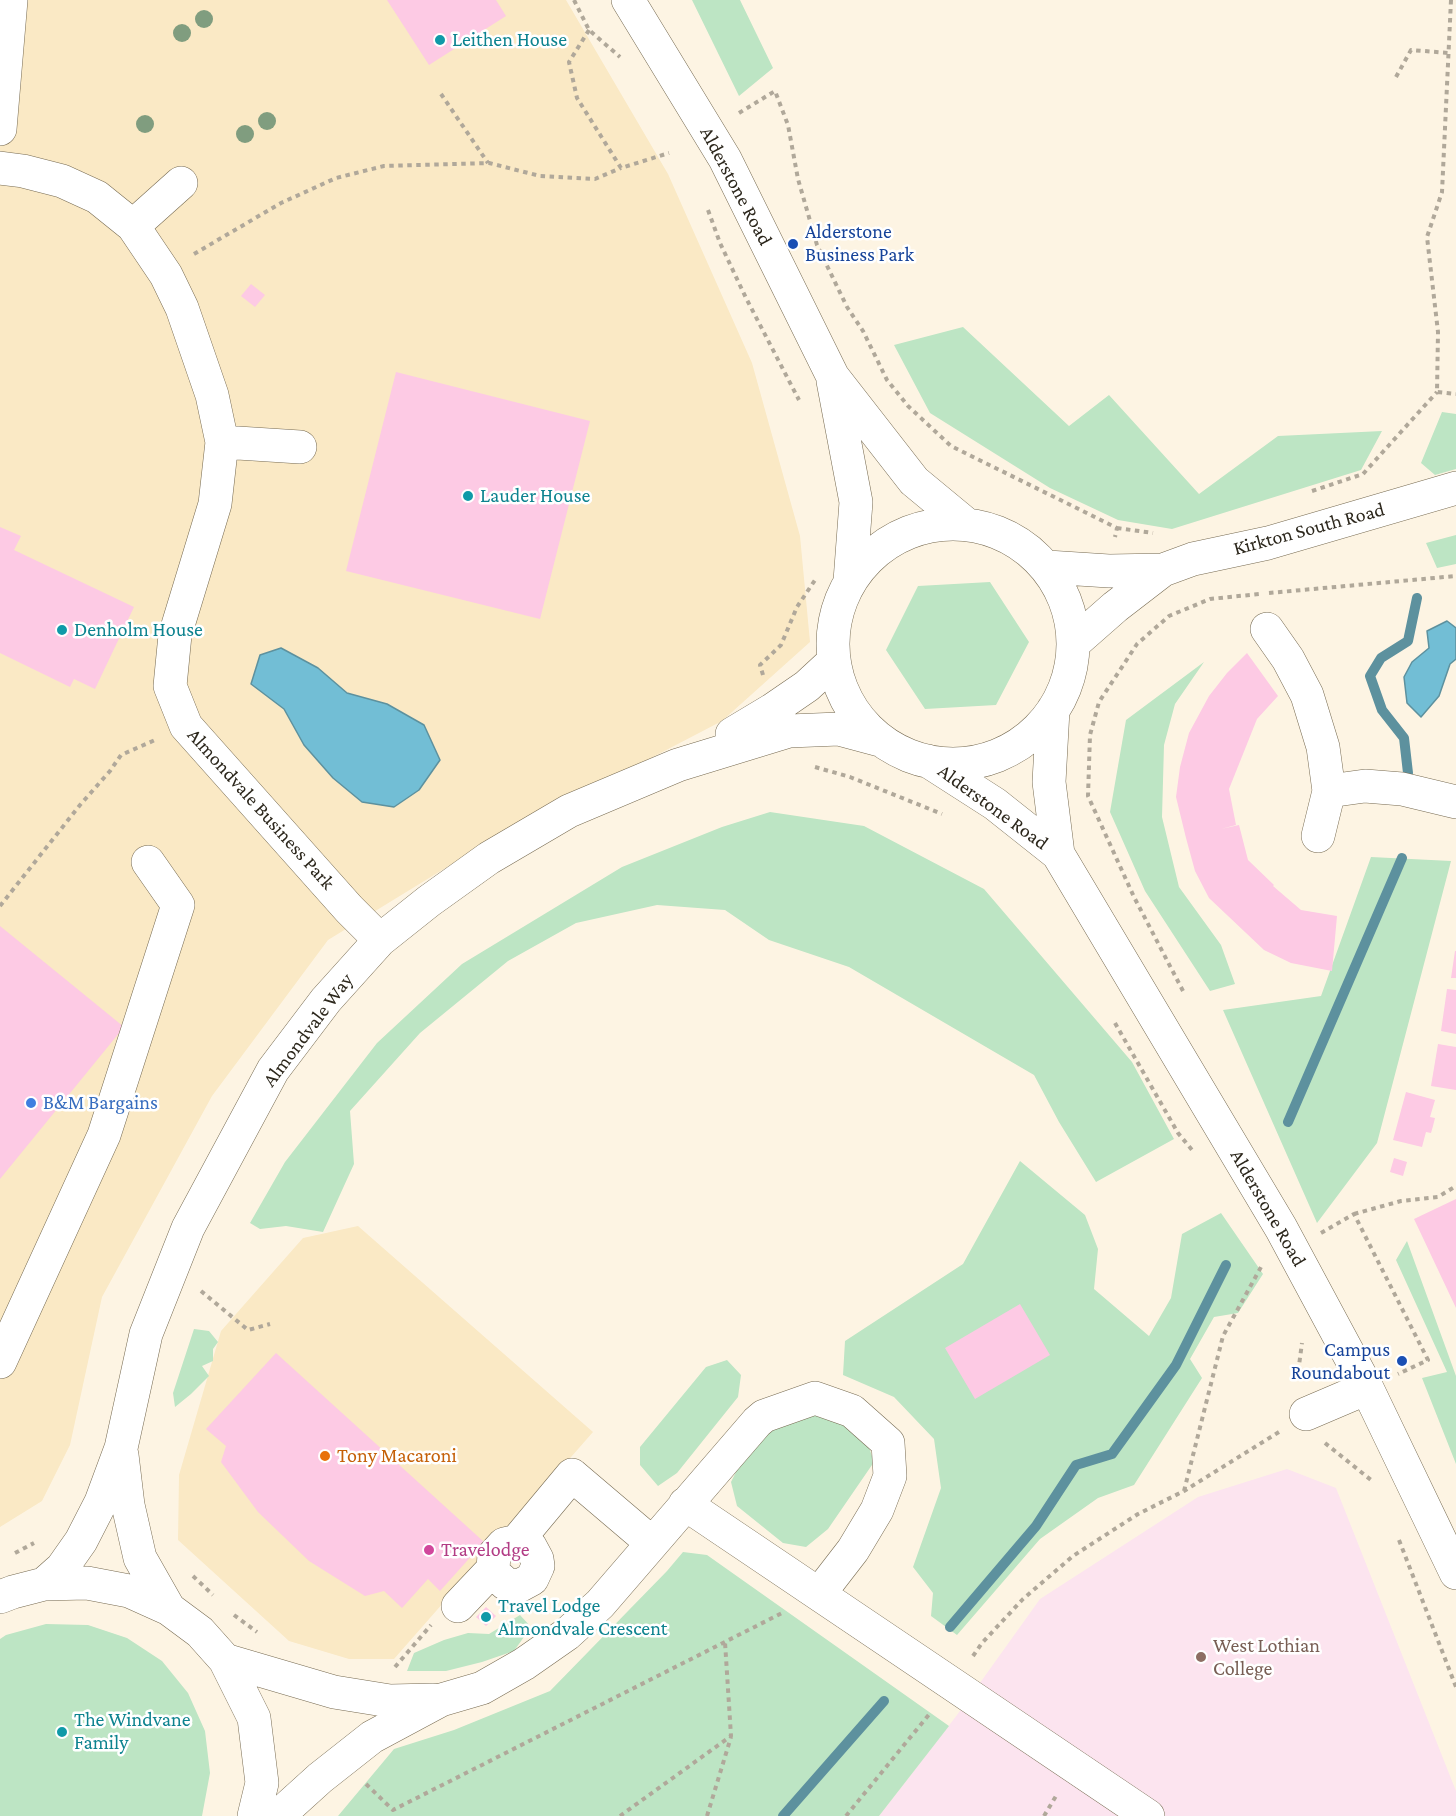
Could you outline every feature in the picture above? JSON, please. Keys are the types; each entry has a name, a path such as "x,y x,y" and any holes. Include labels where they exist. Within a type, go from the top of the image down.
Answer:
{"street":[{"path":"0,129 12,0"},
{"name":"Alderstone Road","path":"628,0 725,159 833,377 914,481 966,524"},
{"name":"Almondvale Business Park","path":"0,168 62,181 98,197 133,226 166,275 182,309 212,395 222,442 215,504 175,635 170,686 186,726 341,900 380,940"},
{"path":"133,226 181,183"},
{"name":"Alderstone Road","path":"833,377 856,502 835,578"},
{"path":"222,442 300,447"},
{"name":"Kirkton South Road","path":"1074,643 1115,607 1163,570 1193,559 1268,543 1456,488"},
{"path":"966,524 996,531 1024,546 1047,567 1067,603 1074,643 1069,678 1053,710 1030,737 999,755 964,764 928,762 903,753 880,740 858,718 842,691 834,662 833,634 838,606 835,578 900,535 932,525 966,524"},
{"name":"Kirkton South Road","path":"1047,567 1109,572 1163,570"},
{"path":"1267,629 1288,659 1307,695 1323,747 1329,791 1318,836"},
{"name":"Almondvale Way","path":"44,1584 62,1568 81,1541 101,1502 121,1448 146,1334 188,1228 273,1070 326,1000 380,940 489,858 569,811 780,721 807,686 834,662"},
{"name":"Alderstone Road","path":"1053,710 1049,782 1058,854"},
{"name":"Almondvale Way","path":"780,721 839,729 880,740"},
{"name":"Alderstone Road","path":"928,762 995,804 1058,854 1281,1228 1367,1388 1456,1573"},
{"path":"1329,791 1365,786 1453,795"},
{"path":"0,1362 104,1134 178,905 148,862"},
{"path":"1306,1413 1367,1388"},
{"path":"278,1816 320,1778 372,1737 441,1700 482,1688 524,1664 567,1634 600,1604 764,1416 815,1398 852,1411 888,1443 891,1476 877,1510 853,1550 819,1594"},
{"name":"Almondvale Way","path":"121,1448 128,1505 140,1558 169,1609"},
{"path":"458,1606 493,1569 494,1555 498,1549 504,1544 517,1541 572,1475 652,1543"},
{"path":"685,1504 1148,1816"},
{"path":"0,1597 44,1584 87,1583 129,1591 169,1609 200,1632 225,1660 254,1718 262,1784 254,1816"},
{"path":"225,1660 334,1692 390,1701 441,1700"}],"path":[{"path":"574,0 590,30 621,58"},
{"path":"1307,492 1363,474 1437,392 1438,332 1427,237 1442,192 1450,0"},
{"path":"590,30 569,62 577,98 621,168"},
{"path":"1396,77 1411,50 1449,53"},
{"path":"735,115 775,91 788,124 798,179 817,245 847,307 863,332 887,380 908,406 951,446 1117,528 1162,534"},
{"path":"441,94 489,164"},
{"path":"166,275 196,252 281,203 336,178 384,166 489,164 540,176 595,179 669,153"},
{"path":"706,202 720,243 800,402"},
{"path":"1437,392 1456,394"},
{"path":"1109,572 1117,528"},
{"path":"1184,992 1134,897 1088,796 1090,735 1099,702 1137,644 1169,616 1210,599 1456,576"},
{"path":"835,578 797,608 781,645 760,665 780,721 788,759 850,777 946,816"},
{"path":"1115,607 1137,644"},
{"path":"0,906 121,755"},
{"path":"1110,1014 1178,1133 1192,1152"},
{"path":"1320,1233 1354,1214 1401,1201 1438,1197 1456,1186"},
{"path":"1354,1214 1428,1360 1367,1388"},
{"path":"1184,1491 1223,1336 1263,1264"},
{"path":"173,1267 248,1330 270,1324"},
{"path":"1303,1336 1297,1386 1306,1413 1322,1441 1377,1484"},
{"path":"846,1816 954,1685 982,1643 1023,1599 1073,1556 1138,1514 1184,1491 1248,1453 1306,1413"},
{"path":"1398,1537 1456,1687"},
{"path":"189,1573 215,1597"},
{"path":"363,1782 393,1810 819,1594"},
{"path":"391,1671 444,1610 458,1606"},
{"path":"232,1613 259,1633"},
{"path":"707,1816 731,1736 725,1642"},
{"path":"620,1816 731,1736"}],"shaded area":[{"path":"0,0 566,0 668,174 752,363 800,536 810,642 722,721 478,848 328,940 212,1096 102,1297 70,1445 42,1501 0,1527"},
{"path":"358,1226 593,1432 394,1659 349,1659 289,1641 178,1540 179,1475 221,1331 303,1238"},
{"name":"West Lothian College","path":"1287,1469 1336,1488 1456,1791 1456,1816 879,1816 957,1715 1040,1599 1198,1497"}],"green space":[{"path":"692,0 740,0 773,68 739,96"},
{"path":"963,327 1069,426 1109,395 1199,494 1278,436 1382,431 1361,470 1172,529 1118,520 1050,488 930,413 894,345"},
{"path":"1442,412 1456,414 1456,469 1435,475 1421,463"},
{"path":"1456,535 1456,564 1437,568 1426,543"},
{"path":"990,582 1029,642 996,705 925,709 886,650 918,586"},
{"path":"1204,662 1175,704 1164,745 1162,817 1179,887 1221,945 1235,984 1210,991 1145,891 1110,812 1126,720"},
{"path":"770,812 864,826 984,889 1132,1062 1174,1139 1096,1182 1059,1122 1034,1075 849,967 769,940 725,910 657,905 576,923 508,961 420,1033 350,1111 354,1164 323,1232 286,1226 260,1229 250,1223 285,1162 377,1043 462,964 622,867 722,827"},
{"path":"1371,857 1451,861 1377,1143 1317,1223 1223,1010 1321,996"},
{"path":"1020,1161 1085,1215 1098,1249 1094,1289 1149,1336 1171,1298 1182,1234 1221,1213 1263,1274 1238,1313 1214,1317 1190,1359 1202,1378 1134,1485 1098,1498 1040,1539 957,1635 931,1616 933,1593 913,1567 941,1488 934,1439 894,1397 843,1375 845,1341 963,1264"},
{"path":"1407,1241 1456,1376 1456,1464 1422,1378 1447,1372 1396,1260"},
{"path":"194,1329 209,1331 218,1342 213,1349 213,1361 202,1366 209,1376 175,1407 173,1393"},
{"path":"727,1360 741,1375 738,1397 677,1473 658,1486 640,1465 640,1447 706,1367"},
{"path":"823,1413 864,1433 874,1462 828,1529 806,1547 783,1543 737,1506 731,1482 743,1458 780,1422"},
{"path":"683,1552 707,1555 949,1726 879,1816 338,1816 394,1749 454,1730 550,1691"},
{"path":"520,1615 531,1627 514,1651 446,1671 407,1671 414,1653 468,1633 489,1634"},
{"path":"46,1624 88,1625 127,1638 162,1661 188,1693 205,1731 210,1773 202,1816 0,1816 0,1639 6,1635"}],"water":[{"path":"1447,621 1456,628 1456,659 1450,664 1439,696 1421,717 1407,703 1404,677 1412,662 1429,648 1427,631"},
{"path":"281,648 318,668 347,693 387,704 424,725 440,760 419,790 394,807 362,802 333,778 304,745 284,709 251,684 260,655"}],"building":[{"name":"Leithen House","path":"387,0 496,0 506,16 429,65"},
{"path":"251,284 265,295 255,307 241,296"},
{"name":"Lauder House","path":"396,372 590,421 540,619 346,571"},
{"name":"Denholm House","path":"0,527 21,536 14,550 134,607 95,689 74,679 70,687 0,653"},
{"path":"1247,653 1278,696 1257,719 1229,789 1236,825 1221,829 1239,825 1248,860 1301,910 1337,916 1332,971 1291,963 1264,950 1209,898 1195,871 1186,838 1176,797 1180,767 1189,733 1209,696"},
{"name":"B&M Bargains","path":"0,926 124,1027 0,1179"},
{"path":"1455,951 1456,978 1451,978"},
{"path":"1447,989 1456,990 1456,1034 1441,1031"},
{"path":"1438,1044 1456,1047 1456,1090 1431,1086"},
{"path":"1406,1092 1435,1100 1430,1117 1435,1118 1433,1126 1431,1133 1426,1132 1422,1147 1393,1140"},
{"path":"1394,1158 1407,1162 1403,1176 1390,1172"},
{"path":"1456,1199 1456,1308 1414,1219"},
{"path":"1020,1304 1050,1355 975,1399 945,1348"},
{"path":"276,1353 484,1542 440,1591 428,1579 402,1608 384,1591 365,1596 309,1561 258,1512 221,1462 226,1446 206,1429"},
{"name":"Travel Lodge Almondvale Crescent","path":"486,1607 496,1616 486,1626 476,1617"}],"waterway":[{"path":"1408,773 1404,738 1382,710 1370,676 1381,658 1408,641 1417,598"},
{"path":"1288,1122 1402,858"},
{"path":"950,1627 1036,1526 1076,1465 1112,1454 1176,1365 1226,1265"},
{"path":"783,1816 884,1701"}],"place":[{"name":"Leithen House","path":"440,40"},
{"name":"Alderstone Business Park","path":"793,244"},
{"name":"Lauder House","path":"468,496"},
{"name":"Denholm House","path":"62,630"},
{"name":"B&M Bargains","path":"31,1103"},
{"name":"Campus Roundabout","path":"1402,1361"},
{"name":"Tony Macaroni","path":"325,1456"},
{"name":"Travelodge","path":"429,1550"},
{"name":"Travel Lodge Almondvale Crescent","path":"486,1617"},
{"name":"West Lothian College","path":"1201,1657"},
{"name":"The Windvane Family","path":"62,1732"}]}
